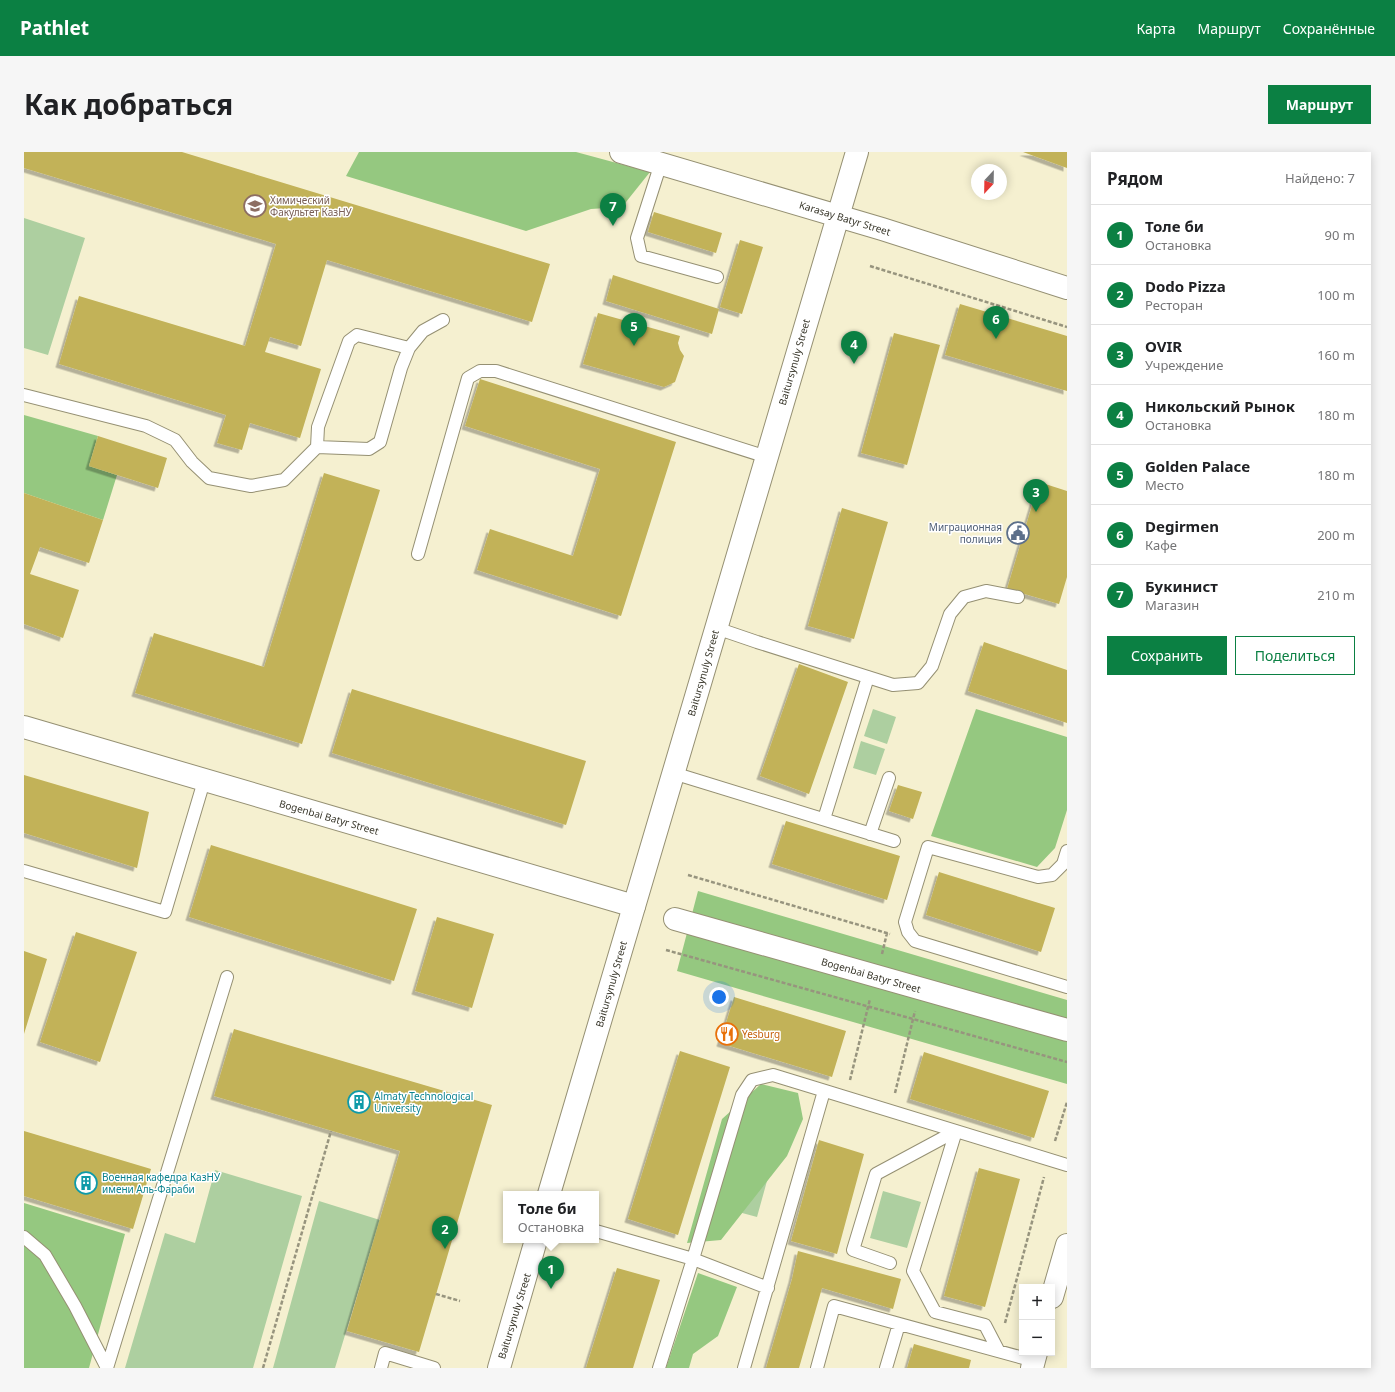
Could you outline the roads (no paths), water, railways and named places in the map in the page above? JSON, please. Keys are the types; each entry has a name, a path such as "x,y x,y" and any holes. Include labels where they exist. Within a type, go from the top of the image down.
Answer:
{"street":[{"name":"Karasay Batyr Street","path":"621,152 838,215 1067,288"},
{"name":"Baitursynuly Street","path":"550,1191 857,152"},
{"name":"Bogenbai Batyr Street","path":"24,727 634,906"},
{"name":"Bogenbai Batyr Street","path":"675,919 1067,1030"},
{"name":"Baitursynuly Street","path":"499,1368 535,1243"},
{"path":"1055,1286 1067,1244"}],"lane":[{"path":"661,164 637,238 641,256 717,277"},
{"path":"317,447 369,449 380,442 401,368 409,348 423,331 443,320"},
{"path":"24,395 146,426 175,440 192,462 209,478 251,486 284,480 317,447 318,427 349,341 357,335 409,348"},
{"path":"418,554 468,378 480,371 496,371 767,457"},
{"path":"716,628 894,685 918,683 932,666 950,614 964,597 986,591 1018,597"},
{"path":"824,819 868,677"},
{"path":"674,773 894,841"},
{"path":"870,834 889,778"},
{"path":"24,871 165,912 204,781"},
{"path":"1067,851 1063,864 1052,875 1038,877 928,847 905,922 908,932 915,941 1067,987"},
{"path":"107,1368 227,977"},
{"path":"659,1368 742,1095 752,1080 773,1075 1067,1165"},
{"path":"744,1368 824,1091"},
{"path":"890,1263 853,1250 876,1174 956,1132"},
{"path":"956,1132 913,1271 935,1312 985,1325 998,1350"},
{"path":"599,1232 693,1259 768,1288"},
{"path":"24,1237 45,1254 75,1306 107,1368"},
{"path":"817,1368 834,1306 1034,1361"},
{"path":"886,1368 899,1324"},
{"path":"381,1368 385,1353 434,1368"}],"place":[{"name":"Химический Факультет КазНУ","path":"255,206"},
{"name":"Букинист","path":"613,226"},
{"name":"Degirmen","path":"996,339"},
{"name":"Golden Palace","path":"634,346"},
{"name":"Никольский Рынок","path":"854,364"},
{"name":"OVIR","path":"1036,512"},
{"name":"Миграционная полиция","path":"1018,533"},
{"name":"Yesburg","path":"727,1034"},
{"name":"Almaty Technological University","path":"359,1102"},
{"name":"Военная кафедра КазНУ имени Аль-Фараби","path":"86,1183"},
{"name":"Dodo Pizza","path":"445,1249"},
{"name":"Толе би","path":"551,1289"}]}
